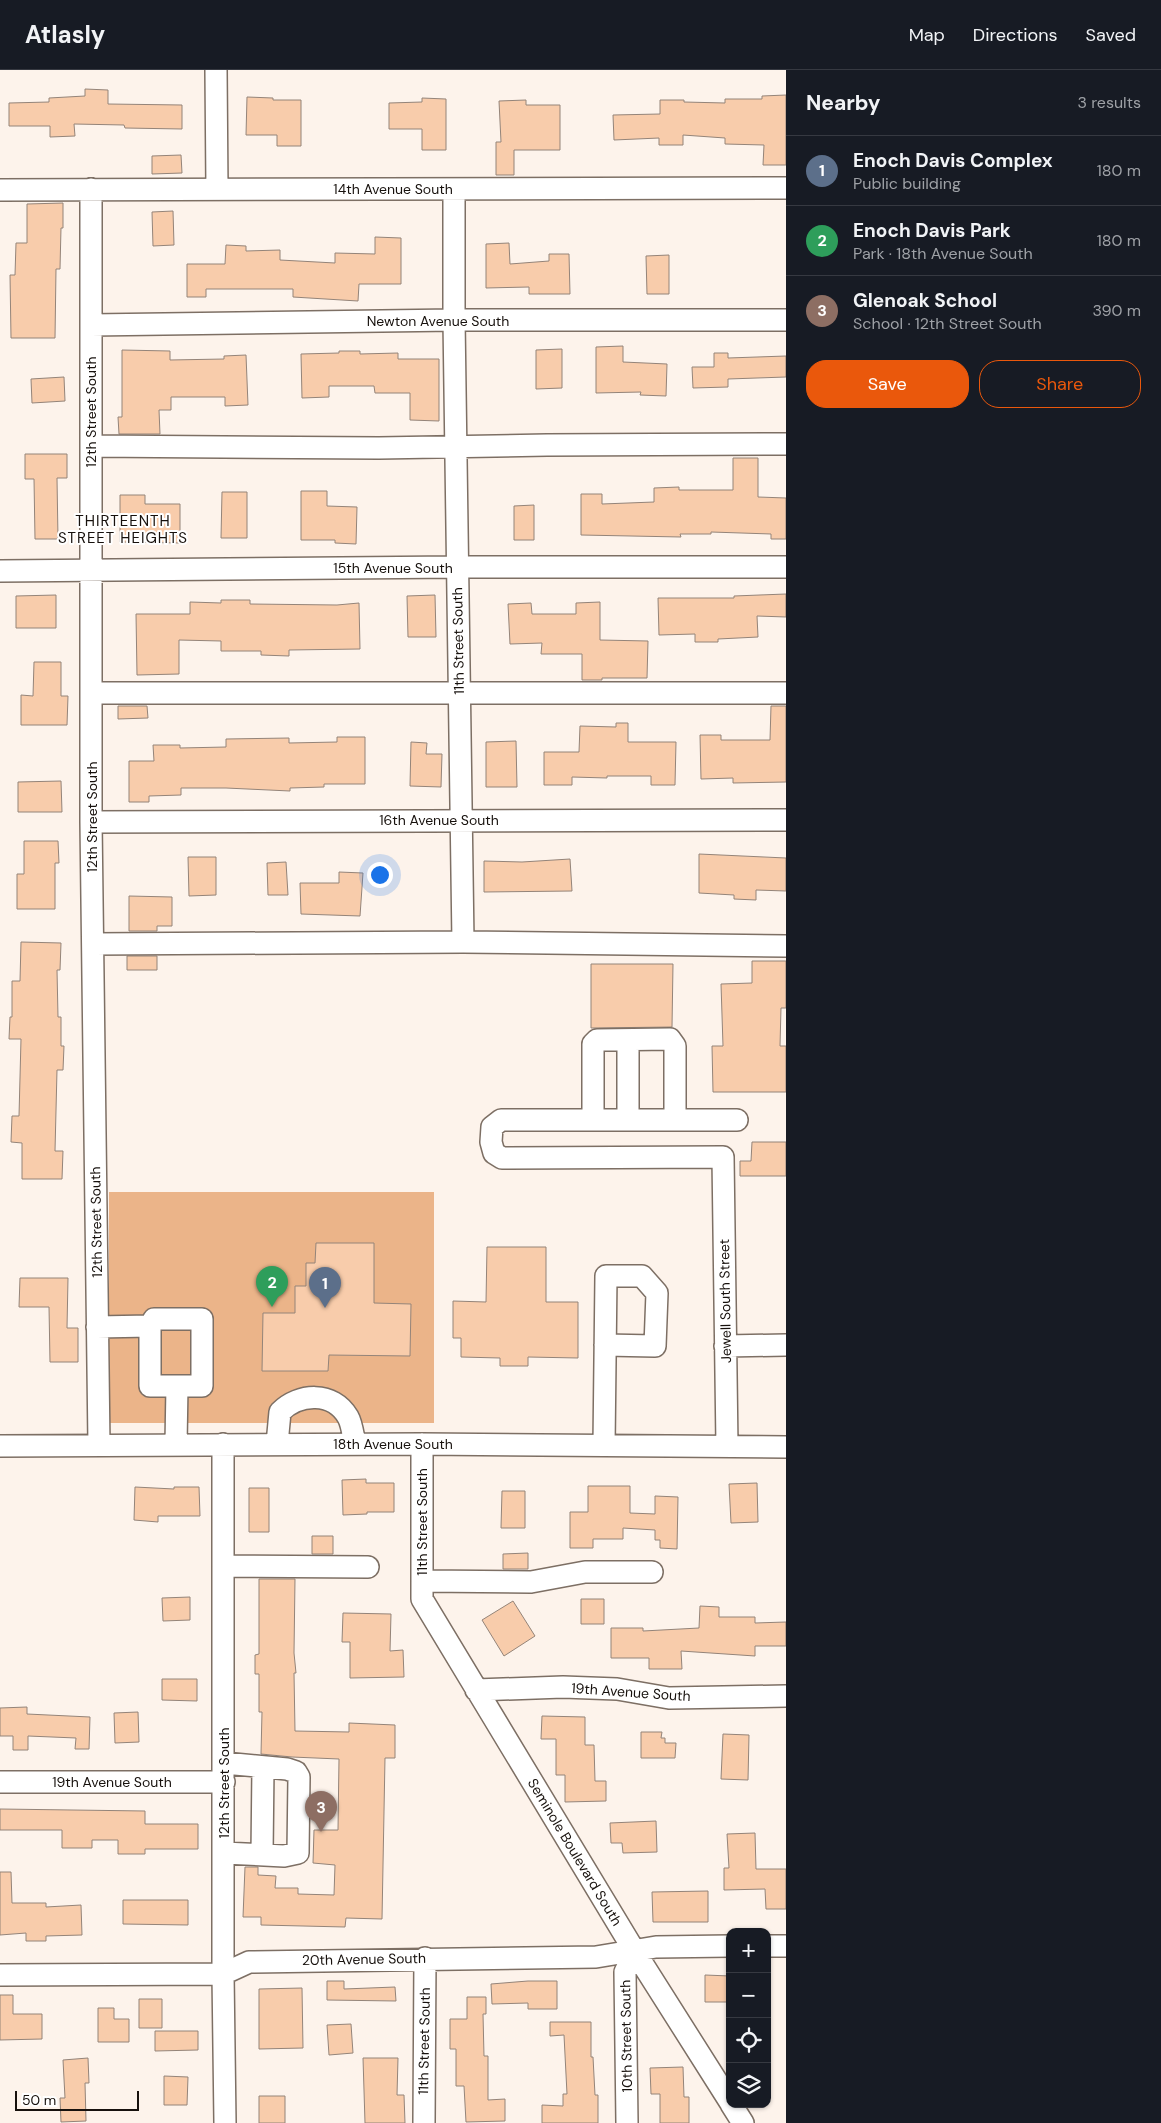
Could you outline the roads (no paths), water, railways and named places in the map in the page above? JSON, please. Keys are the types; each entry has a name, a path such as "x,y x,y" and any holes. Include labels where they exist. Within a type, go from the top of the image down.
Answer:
{"street":[{"path":"216,70 217,188"},
{"name":"14th Avenue South","path":"0,190 786,188"},
{"name":"12th Street South","path":"91,189 91,822 99,1445"},
{"name":"11th Street South","path":"454,189 462,942"},
{"name":"Newton Avenue South","path":"91,325 454,320 786,320"},
{"path":"92,446 343,448 786,444"},
{"name":"15th Avenue South","path":"0,571 457,567 786,567"},
{"path":"92,693 786,693"},
{"name":"16th Avenue South","path":"91,822 786,820"},
{"path":"92,944 462,942 786,946"},
{"path":"675,1120 674,1043 670,1039 597,1040 593,1044 593,1120 628,1120 675,1120 737,1120"},
{"path":"628,1040 628,1120"},
{"name":"Jewell South Street","path":"593,1120 501,1120 492,1127 491,1142 494,1153 502,1158 723,1157 726,1446"},
{"path":"154,1319 202,1319 202,1386 177,1386 150,1386 150,1326 154,1319"},
{"path":"97,1327 150,1326"},
{"path":"725,1346 786,1345"},
{"path":"604,1445 605,1346"},
{"path":"176,1444 177,1386"},
{"path":"277,1444 280,1412 288,1403 303,1399 324,1398 339,1404 349,1418 354,1444"},
{"name":"12th Street South","path":"223,1444 224,1853 222,1974 225,2123"},
{"name":"11th Street South","path":"422,1444 422,1590"},
{"name":"18th Avenue South","path":"0,1446 422,1444 786,1447"},
{"path":"223,1566 368,1567"},
{"path":"422,1590 531,1582 585,1572 652,1572"},
{"name":"Seminole Boulevard South","path":"422,1590 476,1690 635,1952 726,2097"},
{"name":"19th Avenue South","path":"476,1690 563,1687 617,1689 669,1698 786,1696"},
{"path":"224,1853 262,1855 263,1767"},
{"name":"19th Avenue South","path":"0,1782 224,1772 263,1767 287,1769 296,1772 299,1777 298,1853 284,1856 262,1855"},
{"name":"20th Avenue South","path":"0,1975 222,1974 249,1962 596,1957 656,1947 726,1946"},
{"path":"771,1946 786,1946"},
{"name":"10th Street South","path":"627,2123 625,1972 635,1952"},
{"name":"11th Street South","path":"424,2123 425,1958"},
{"name":"Seminole Boulevard South","path":"733,2108 743,2123"}],"place":[{"name":"Enoch Davis Park","path":"272,1307"},
{"name":"Enoch Davis Complex","path":"325,1308"},
{"name":"Glenoak School","path":"321,1832"}],"district":[{"name":"THIRTEENTH STREET HEIGHTS","path":"123,530"}]}
